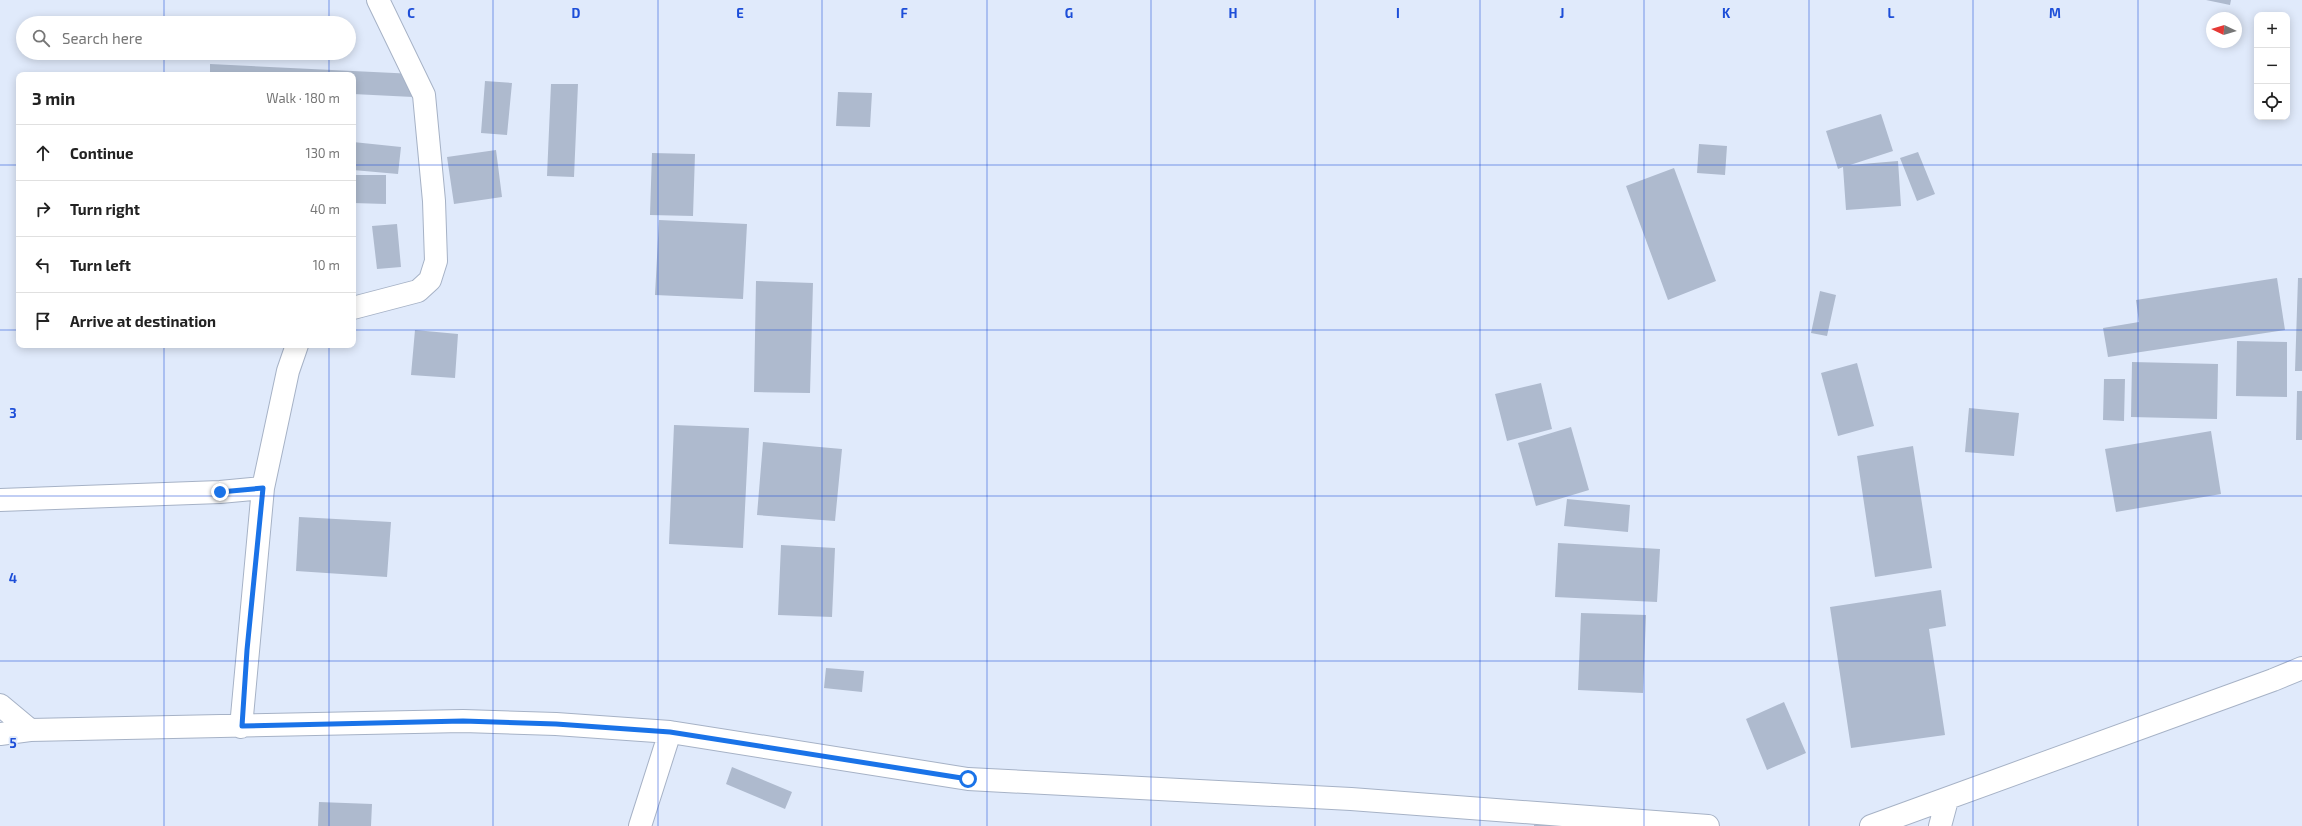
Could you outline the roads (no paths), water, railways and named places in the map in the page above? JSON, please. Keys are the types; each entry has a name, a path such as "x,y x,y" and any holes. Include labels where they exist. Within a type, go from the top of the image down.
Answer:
{"street":[{"path":"356,307 418,291 430,280 436,261 434,201 424,96 378,0"},
{"path":"242,726 247,650 263,488 288,371 296,348"},
{"path":"0,500 220,492 263,488"},
{"path":"1871,826 1947,800 2302,668"},
{"path":"0,705 30,730"},
{"path":"0,734 30,730 463,721 556,724 670,732 968,779 1343,799 1708,826"},
{"path":"640,826 670,732"},
{"path":"1940,826 1947,800"}]}
